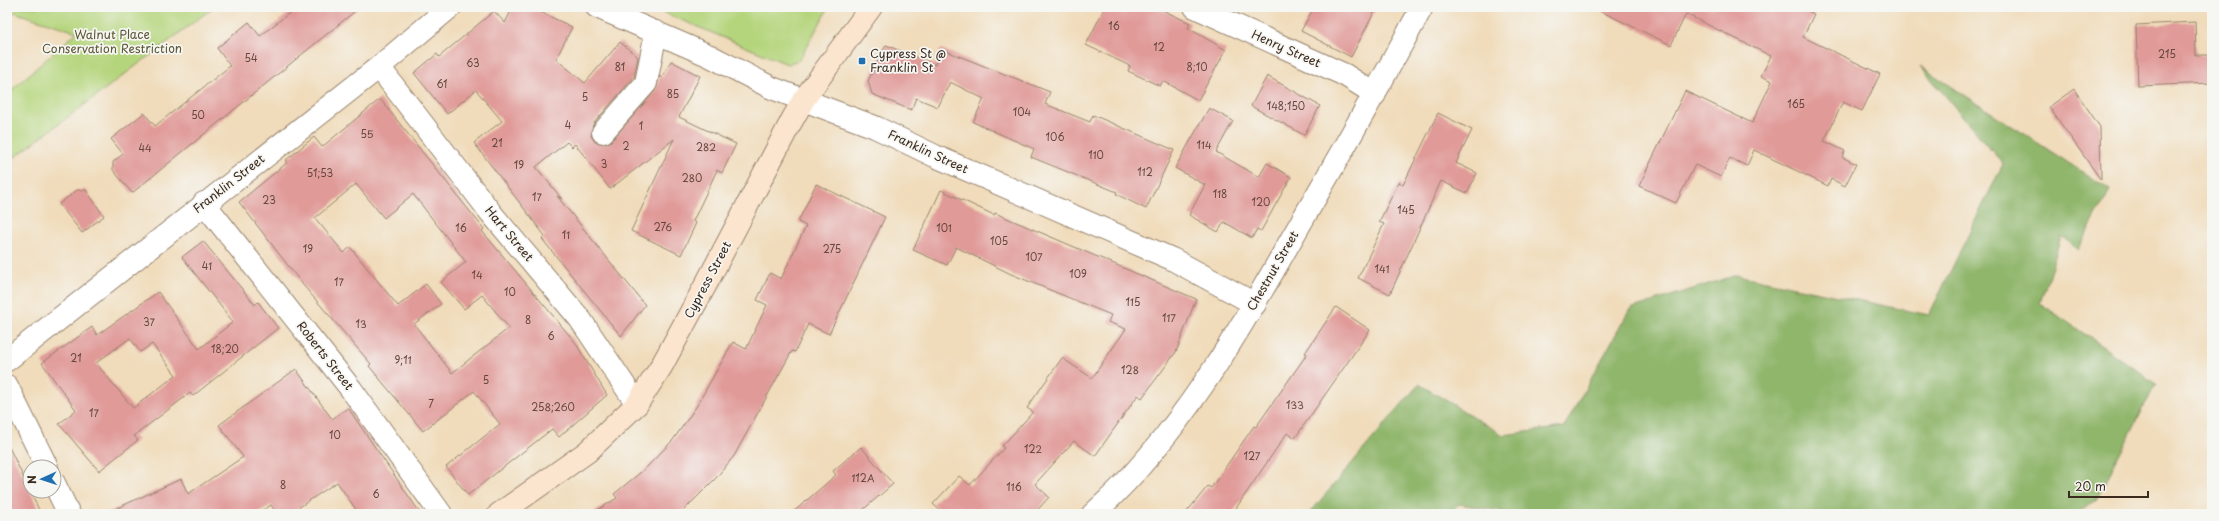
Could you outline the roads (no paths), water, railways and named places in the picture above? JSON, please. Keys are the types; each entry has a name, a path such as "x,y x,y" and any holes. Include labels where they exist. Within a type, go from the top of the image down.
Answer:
{"main road":[{"name":"Cypress Street","path":"499,514 587,452 637,404 665,360 804,99 871,7"}],"street":[{"name":"Franklin Street","path":"7,360 204,203 379,67 450,7"},
{"name":"Franklin Street","path":"597,7 710,56 772,88 804,99 876,128 935,156 1172,259 1255,304"},
{"name":"Henry Street","path":"1195,7 1345,75 1375,94"},
{"name":"Chestnut Street","path":"1093,514 1114,496 1180,417 1255,304 1375,94 1422,7"},
{"path":"603,132 646,83 656,32"},
{"name":"Hart Street","path":"379,67 491,213 580,319 637,404"},
{"name":"Roberts Street","path":"204,203 351,389 441,514"},
{"path":"7,386 42,459"},
{"path":"62,499 69,514"}],"place":[{"name":"Cypress St @ Franklin St","path":"862,61"}],"park label":[{"name":"Walnut Place Conservation Restriction","path":"112,42"}]}
